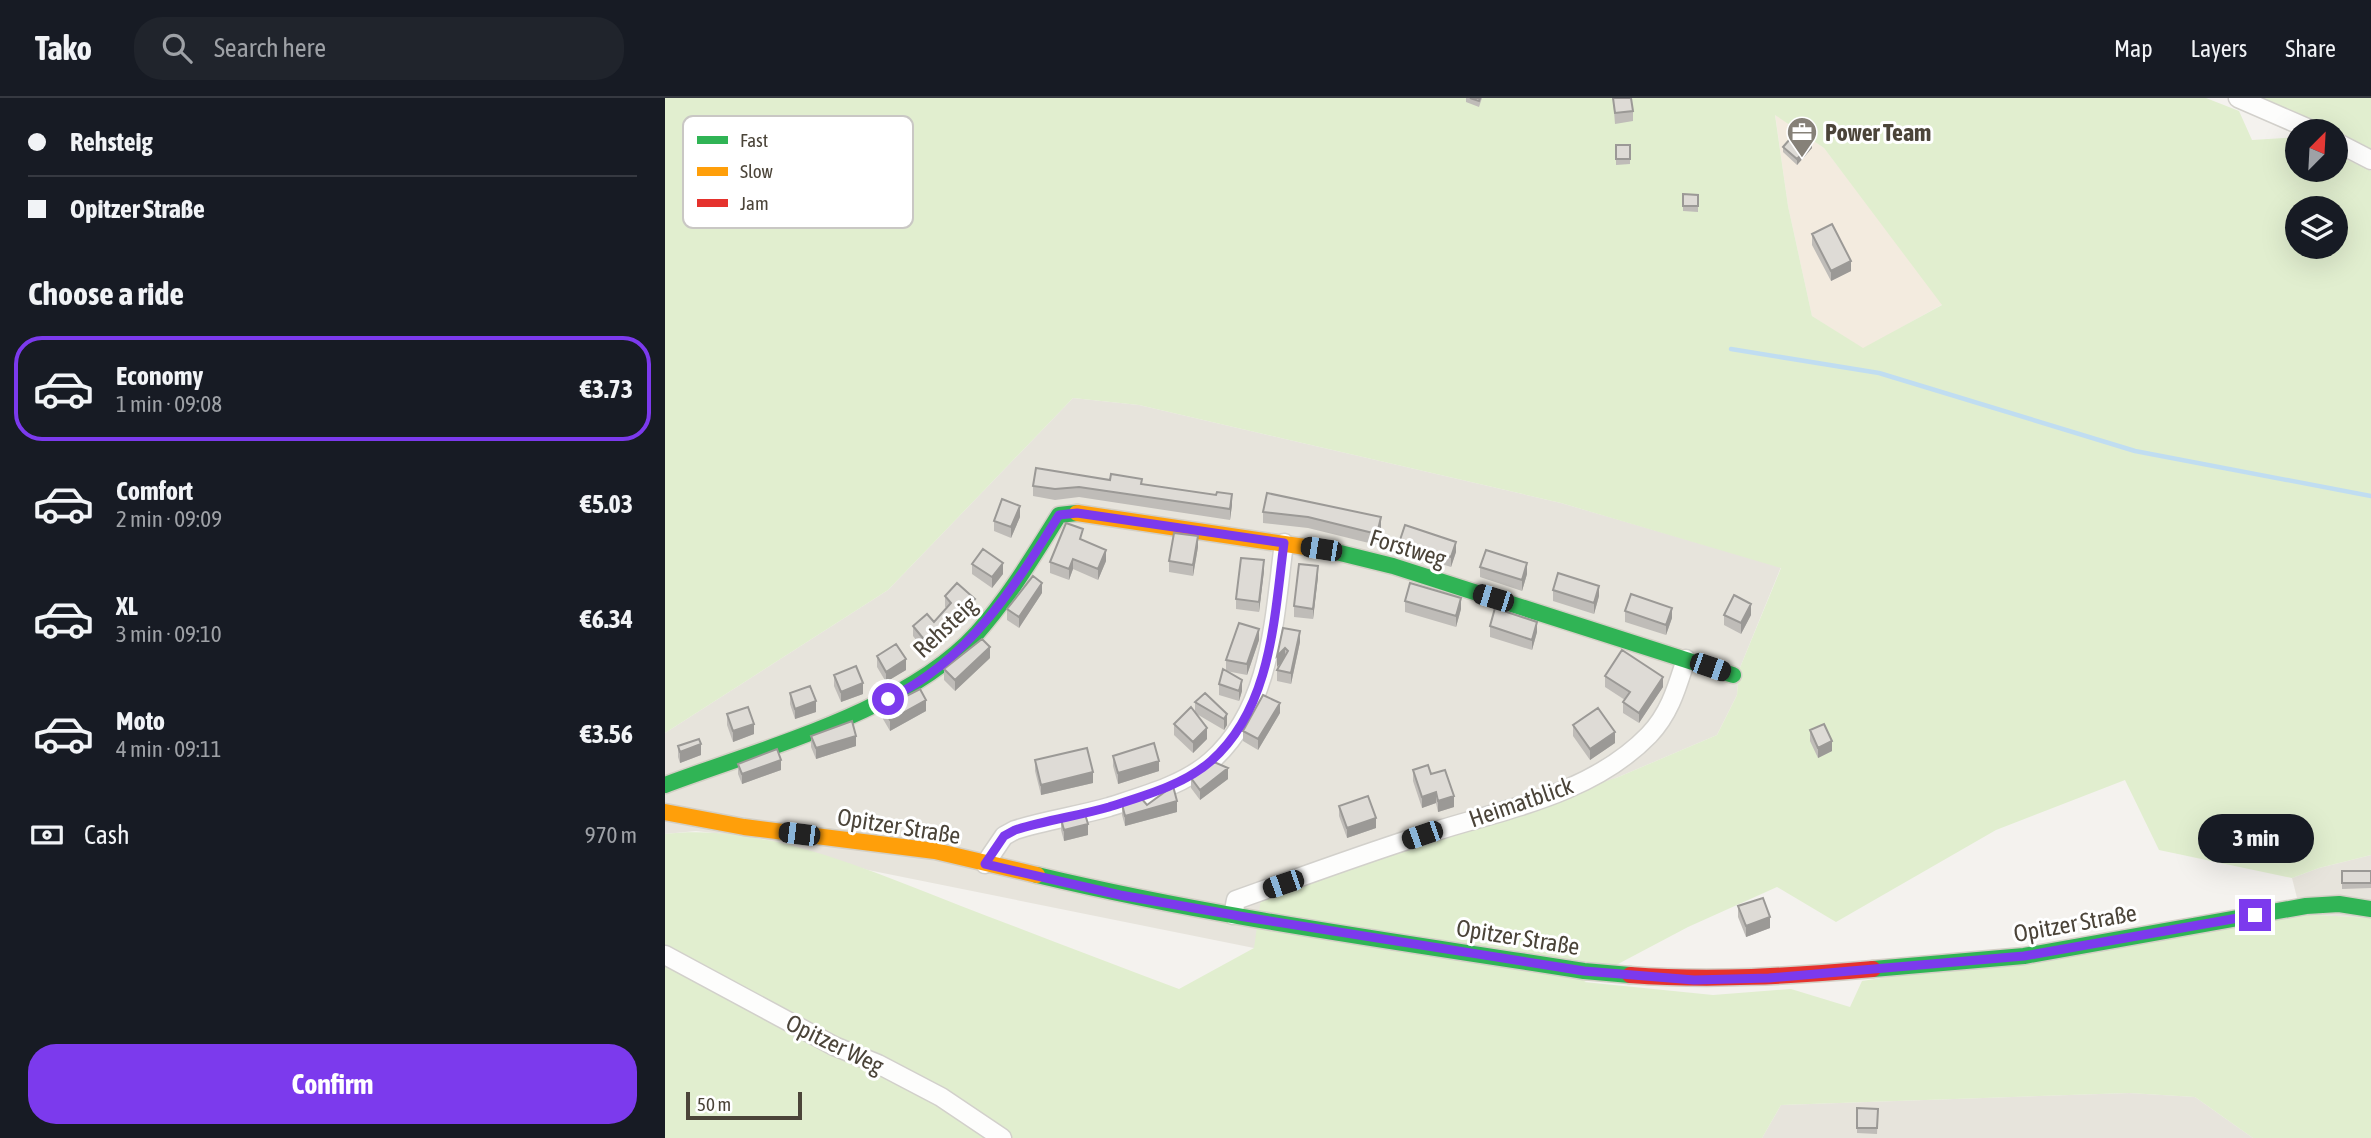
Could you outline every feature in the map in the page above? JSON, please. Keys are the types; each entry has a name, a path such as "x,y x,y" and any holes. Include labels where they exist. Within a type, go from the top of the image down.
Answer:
{"street":[{"path":"2238,98 2286,119"},
{"path":"2349,149 2371,160"},
{"name":"Forstweg","path":"1059,515 1077,513 1339,552 1393,566 1733,675"},
{"name":"Rehsteig","path":"665,785 868,709 908,689 977,634 1020,578 1059,515"},
{"path":"985,864 1004,836 1015,830 1107,807 1162,789 1210,762 1238,730 1267,665 1284,543"},
{"name":"Heimatblick","path":"1233,915 1236,900 1422,835 1551,796 1607,770 1649,735 1672,704 1686,659"},
{"name":"Opitzer Straße","path":"665,812 744,827 935,851 1120,895 1233,915 1584,971 1694,980 1951,964 2024,956 2306,906 2339,904 2371,909"},
{"name":"Opitzer Weg","path":"665,955 834,1046 878,1064 941,1097 1002,1138"}],"shaded area":[{"path":"1775,114 1824,148 1943,304 1863,349 1812,316 1788,206"},
{"path":"1073,398 1139,405 1561,503 1781,567 1739,670 1737,695 1717,735 1616,778 1254,948 868,870 760,838 696,831 665,834 665,733 888,590"},
{"path":"2371,855 2371,918 2301,914 2292,878"},
{"path":"2129,1093 2195,1097 2253,1138 1762,1138 1781,1105"}],"green space":[{"path":"665,98 2206,98 2239,111 2252,140 2285,138 2285,182 2349,182 2349,160 2371,171 2371,855 2292,878 2159,850 2125,780 1996,830 1836,922 1777,887 1688,927 1584,982 1713,995 1791,989 1850,1007 1862,981 2301,914 2371,918 2371,1138 2253,1138 2195,1097 2129,1093 1781,1105 1762,1138 665,1138 665,834 703,832 741,836 816,852 1179,989 1254,948 1261,898 1420,841 1616,778 1717,735 1737,695 1739,670 1781,568 1561,503 1139,405 1073,398 888,590 665,733","holes":["1775,115 1824,148 1942,305 1863,348 1812,316 1788,206"]},
{"path":"2257,98 2371,98 2371,151 2349,140 2349,119 2307,119"}],"building":[{"path":"1613,98 1631,98 1633,111 1615,113"},
{"path":"1798,130 1812,143 1797,159 1783,147"},
{"path":"1616,145 1630,145 1630,159 1616,159"},
{"path":"1683,194 1698,195 1698,206 1683,206"},
{"path":"1832,224 1851,261 1831,271 1812,234"},
{"path":"1036,468 1110,480 1111,474 1142,479 1141,484 1216,495 1217,492 1232,494 1230,509 1079,487 1055,489 1033,486"},
{"path":"1267,493 1381,517 1377,534 1308,517 1263,512"},
{"path":"1002,499 1020,506 1011,527 994,521"},
{"path":"1066,523 1083,529 1080,539 1106,550 1098,569 1073,559 1069,569 1050,562"},
{"path":"1405,525 1456,542 1451,557 1400,540"},
{"path":"1174,533 1198,536 1193,565 1169,561"},
{"path":"983,549 1003,563 992,577 972,564"},
{"path":"1486,550 1527,563 1522,580 1480,567"},
{"path":"1241,558 1264,560 1259,602 1236,599"},
{"path":"1299,564 1318,566 1313,609 1294,606"},
{"path":"1558,573 1599,586 1594,603 1553,590"},
{"path":"1033,576 1042,583 1019,617 1007,609"},
{"path":"957,583 975,599 927,643 913,626 927,614 934,622 951,603 945,596"},
{"path":"1410,583 1461,598 1456,616 1405,601"},
{"path":"1631,594 1672,608 1666,625 1625,611"},
{"path":"1734,595 1751,604 1741,623 1724,615"},
{"path":"1495,608 1537,622 1532,640 1490,626"},
{"path":"1239,623 1259,629 1247,664 1226,660"},
{"path":"1283,628 1300,631 1291,673 1277,670 1288,651 1285,648 1277,656"},
{"path":"982,639 990,647 955,680 944,669"},
{"path":"896,644 906,659 886,672 877,656"},
{"path":"1622,650 1663,677 1639,713 1623,702 1630,692 1605,676"},
{"path":"856,666 863,683 841,692 834,675"},
{"path":"1223,669 1242,680 1239,691 1219,684"},
{"path":"810,686 816,701 795,709 790,693"},
{"path":"920,689 926,700 890,720 883,708"},
{"path":"1205,693 1227,714 1224,719 1195,702"},
{"path":"1263,695 1280,703 1258,739 1243,731"},
{"path":"748,707 754,724 733,731 727,714"},
{"path":"1191,707 1207,728 1193,742 1174,724"},
{"path":"1598,708 1615,732 1590,749 1573,725"},
{"path":"852,721 856,736 816,748 811,736"},
{"path":"1824,724 1832,741 1818,748 1810,730"},
{"path":"699,739 701,744 680,752 678,746"},
{"path":"1154,743 1159,761 1118,773 1113,756"},
{"path":"1087,748 1093,772 1041,785 1035,760"},
{"path":"777,749 781,760 742,774 738,764"},
{"path":"1214,762 1228,768 1200,790 1191,778"},
{"path":"1428,765 1431,774 1445,770 1454,796 1438,801 1436,792 1422,797 1413,770"},
{"path":"1173,786 1177,801 1125,816 1122,804 1141,798 1147,805"},
{"path":"1368,796 1376,818 1347,828 1339,806"},
{"path":"1085,814 1088,824 1064,830 1061,819"},
{"path":"2342,871 2371,871 2371,883 2342,883"},
{"path":"1763,898 1770,917 1746,926 1738,906"},
{"path":"1857,1108 1878,1109 1877,1128 1857,1128"}],"waterway":[{"path":"1731,349 1879,373 2135,451 2371,496"}],"traffic: fast":[{"path":"665,785 831,724 873,706 912,684 947,660 977,633 1031,560 1059,515 1077,513"},
{"path":"1332,551 1393,566 1733,675"},
{"path":"1037,875 1173,904 1309,928 1584,971 1630,975"},
{"path":"1873,969 2024,956 2306,906 2339,904 2371,909"}],"traffic: slow":[{"path":"1077,513 1332,551"},
{"path":"665,812 744,827 935,851 1037,875"}],"traffic: jam":[{"path":"1630,975 1752,977 1873,969"}],"place":[{"name":"Power Team","path":"1802,159"}],"route":[{"path":"888,699 930,674 977,634 1020,578 1059,515 1077,513 1284,543 1267,665 1238,730 1210,762 1173,785 1107,807 1015,830 1004,836 985,864 1120,895 1245,917 1584,971 1694,980 1769,978 2024,956 2255,915"}]}
